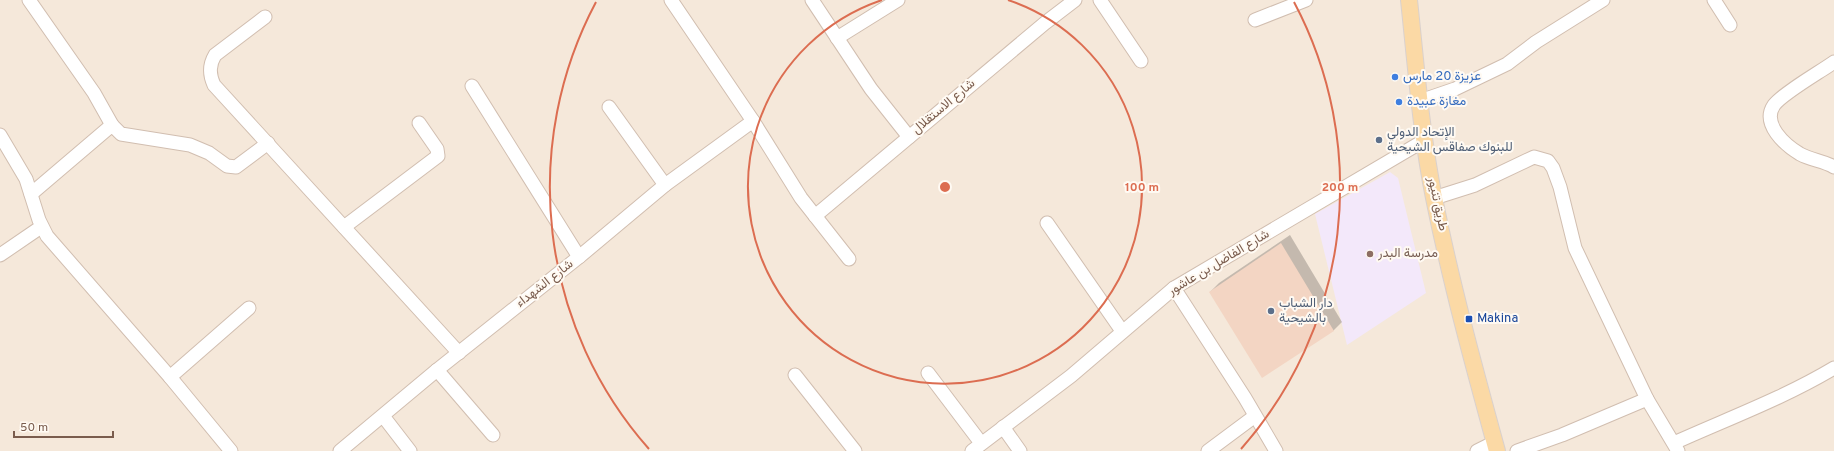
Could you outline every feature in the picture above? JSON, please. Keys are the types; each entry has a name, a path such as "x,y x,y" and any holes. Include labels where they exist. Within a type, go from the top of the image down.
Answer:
{"main road":[{"name":"طريق تنيور","path":"1409,0 1420,101 1434,198 1496,447"}],"street":[{"path":"29,0 94,93 112,124 121,134 190,145 209,153 227,166 236,166 268,143"},
{"path":"671,0 753,122 801,198 849,259"},
{"path":"812,0 871,89 909,137"},
{"path":"837,38 898,0"},
{"name":"شارع الاستقلال","path":"815,216 1045,22 1075,0"},
{"path":"1100,0 1142,61"},
{"path":"1255,20 1306,0"},
{"path":"1420,101 1455,89 1507,64 1536,42 1604,0"},
{"path":"1714,0 1730,25"},
{"path":"265,17 215,55 210,64 210,71 214,85 459,353"},
{"path":"1834,62 1785,95 1774,105 1771,114 1771,124 1775,131 1789,146 1808,158 1834,167"},
{"path":"472,86 579,257"},
{"path":"609,107 665,185"},
{"name":"شارع الشهداء","path":"340,451 437,370 579,257 665,185 753,122"},
{"path":"344,226 438,156 437,149 419,123"},
{"path":"32,194 112,124"},
{"path":"0,135 21,167 32,194 41,227 52,242 170,377 231,451"},
{"name":"شارع الفاضل بن عاشور","path":"977,447 1071,376 1174,288 1425,140"},
{"path":"1434,198 1475,185 1534,157 1548,161 1553,168 1560,187 1575,248 1647,399 1676,447 1819,377 1834,368"},
{"path":"1047,223 1122,331"},
{"path":"0,255 41,227"},
{"path":"1174,288 1245,398 1276,451"},
{"path":"170,377 249,308"},
{"path":"437,370 493,435"},
{"path":"928,373 977,447"},
{"path":"795,375 855,451"},
{"path":"1517,451 1568,433 1647,399"},
{"path":"383,416 410,451"},
{"path":"1208,451 1255,416"},
{"path":"1003,427 1020,451"},
{"path":"1477,451 1496,447"}],"shaded area":[{"path":"0,0 1834,0 1834,451 0,451"},
{"name":"مدرسة البدر","path":"1390,172 1398,178 1426,293 1347,345 1315,214"}],"building":[{"name":"دار الشباب بالشيحية","path":"1281,243 1334,331 1262,378 1209,292"}],"place":[{"name":"عزيزة 20 مارس","path":"1395,77"},
{"name":"مغازة عبيدة","path":"1399,102"},
{"name":"الإتحاد الدولي للبنوك صفاقس الشيحية","path":"1379,140"},
{"name":"مدرسة البدر","path":"1370,254"},
{"name":"دار الشباب بالشيحية","path":"1271,311"},
{"name":"Makina","path":"1469,319"}]}
